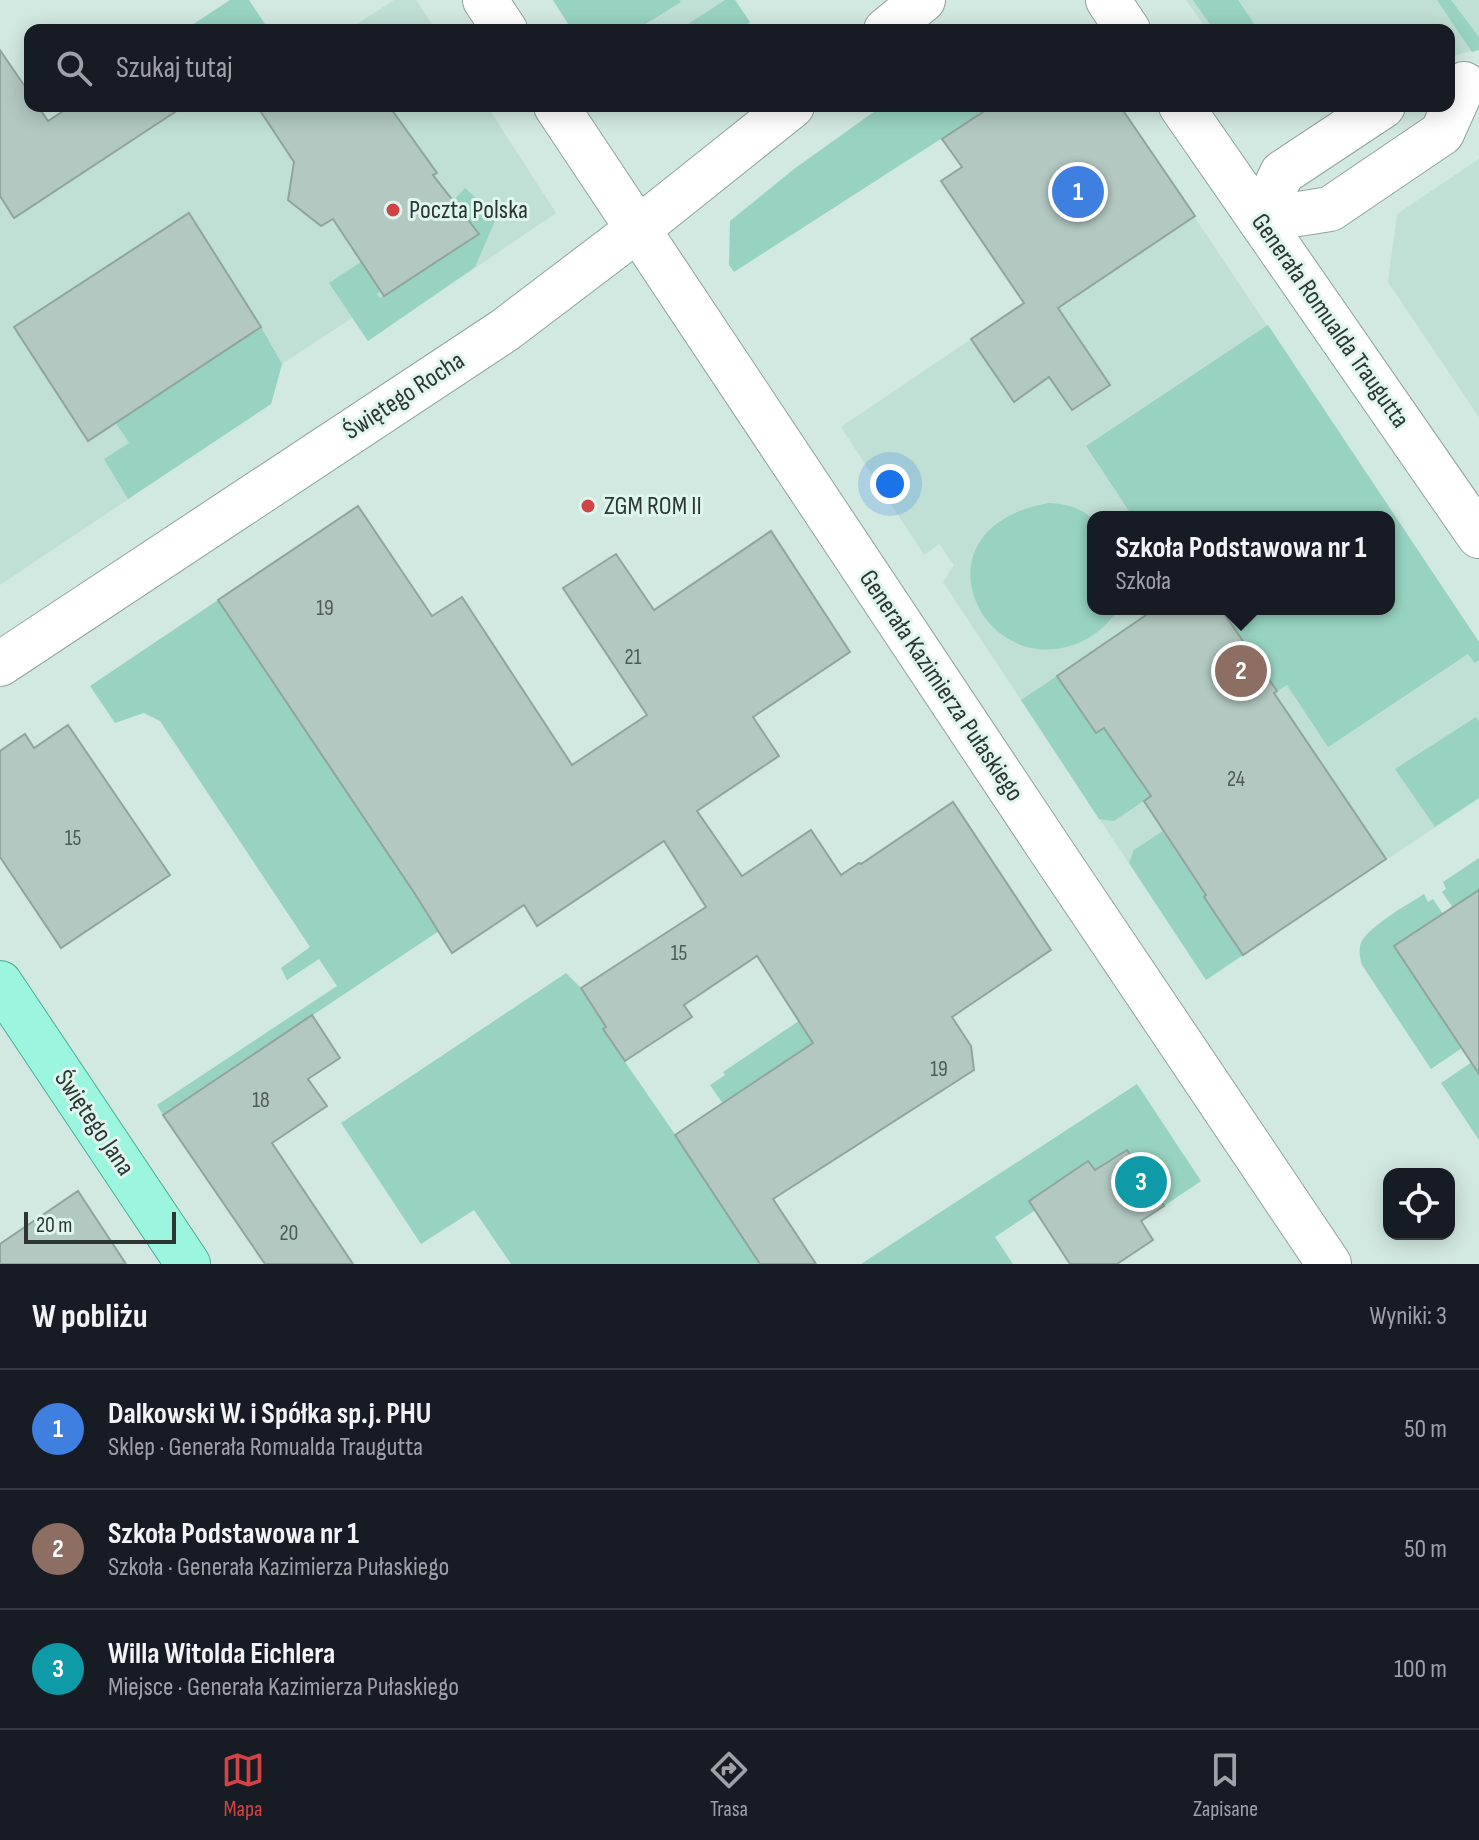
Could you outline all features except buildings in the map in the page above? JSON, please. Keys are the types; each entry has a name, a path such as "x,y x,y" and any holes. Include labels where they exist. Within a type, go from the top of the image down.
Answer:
{"main road":[{"name":"Świętego Jana","path":"0,983 188,1264"}],"street":[{"path":"485,0 501,24"},
{"path":"893,24 923,0"},
{"path":"1108,0 1124,24"},
{"path":"1455,103 1464,83"},
{"name":"Generała Kazimierza Pułaskiego","path":"560,112 1329,1264"},
{"name":"Świętego Rocha","path":"0,664 505,330 784,112"},
{"name":"Generała Romualda Traugutta","path":"1185,112 1479,536"},
{"path":"1260,220 1282,173 1374,112"},
{"path":"1260,220 1330,209 1442,133 1451,112"}],"shaded area":[{"path":"394,0 416,0 432,24 357,24"},
{"path":"553,0 735,0 750,22 748,24 568,24"},
{"path":"1186,0 1479,0 1479,49 1455,55 1455,24 1203,24"},
{"path":"62,112 491,112 556,213 368,341 352,318 282,364 271,404 0,585 0,116 17,141"},
{"path":"983,112 1124,112 1391,511 1087,511 1087,615 1395,615 1395,517 1479,642 1479,798 1206,980 943,582 954,565 939,544 924,555 841,427 1045,289 942,139"},
{"path":"1479,159 1479,417 1388,282 1397,214"}],"green space":[{"path":"230,0 249,0 265,24 194,24"},
{"path":"553,0 681,2 646,24 568,24"},
{"path":"725,0 735,0 750,22 748,24 688,24"},
{"path":"1193,0 1238,0 1254,24 1210,24"},
{"path":"1437,0 1451,0 1479,37 1479,50 1472,52"},
{"path":"874,112 983,112 734,272 729,265 730,221 794,169"},
{"path":"465,188 486,207 495,221 475,267 368,341 329,283 361,262 380,292 377,294 380,298 478,235 453,201"},
{"path":"1268,325 1392,511 1129,511 1086,446"},
{"path":"261,327 282,364 271,404 128,499 104,459 129,443 116,423"},
{"path":"1049,503 1072,507 1087,515 1087,615 1115,615 1097,632 1070,646 1037,649 1008,639 986,619 973,594 971,566 981,539 1007,517"},
{"path":"1395,516 1479,642 1479,660 1475,663 1468,654 1328,747 1287,685 1277,691 1225,615 1395,615"},
{"path":"218,600 439,931 163,1115 157,1105 337,986 319,959 287,980 281,968 310,947 160,721 144,713 115,723 90,686"},
{"path":"1057,676 1096,733 1104,728 1151,796 1114,821 1099,819 1021,700"},
{"path":"1476,717 1479,721 1479,798 1435,827 1395,769"},
{"path":"1169,827 1213,891 1204,897 1243,955 1206,980 1129,863 1134,850"},
{"path":"1479,858 1479,890 1453,908 1442,892 1446,889 1443,882"},
{"path":"1424,894 1428,902 1433,899 1443,914 1462,1048 1431,1069 1362,965 1360,953 1363,939 1369,932"},
{"path":"566,973 581,988 606,1027 603,1030 701,1172 759,1264 511,1264 474,1210 421,1244 341,1123"},
{"path":"827,1002 839,1026 723,1104 710,1085 725,1075 723,1072"},
{"path":"1472,1062 1479,1073 1479,1140 1441,1083"},
{"path":"1137,1084 1201,1181 1164,1206 1126,1150 1095,1170 1088,1162 1066,1190 995,1237 1013,1264 861,1264"}],"place":[{"name":"Dalkowski W. i Spółka sp.j. PHU","path":"1078,192"},
{"name":"Poczta Polska","path":"393,210"},
{"name":"ZGM ROM II","path":"588,506"},
{"name":"Szkoła Podstawowa nr 1","path":"1241,671"},
{"name":"Willa Witolda Eichlera","path":"1141,1182"}]}
